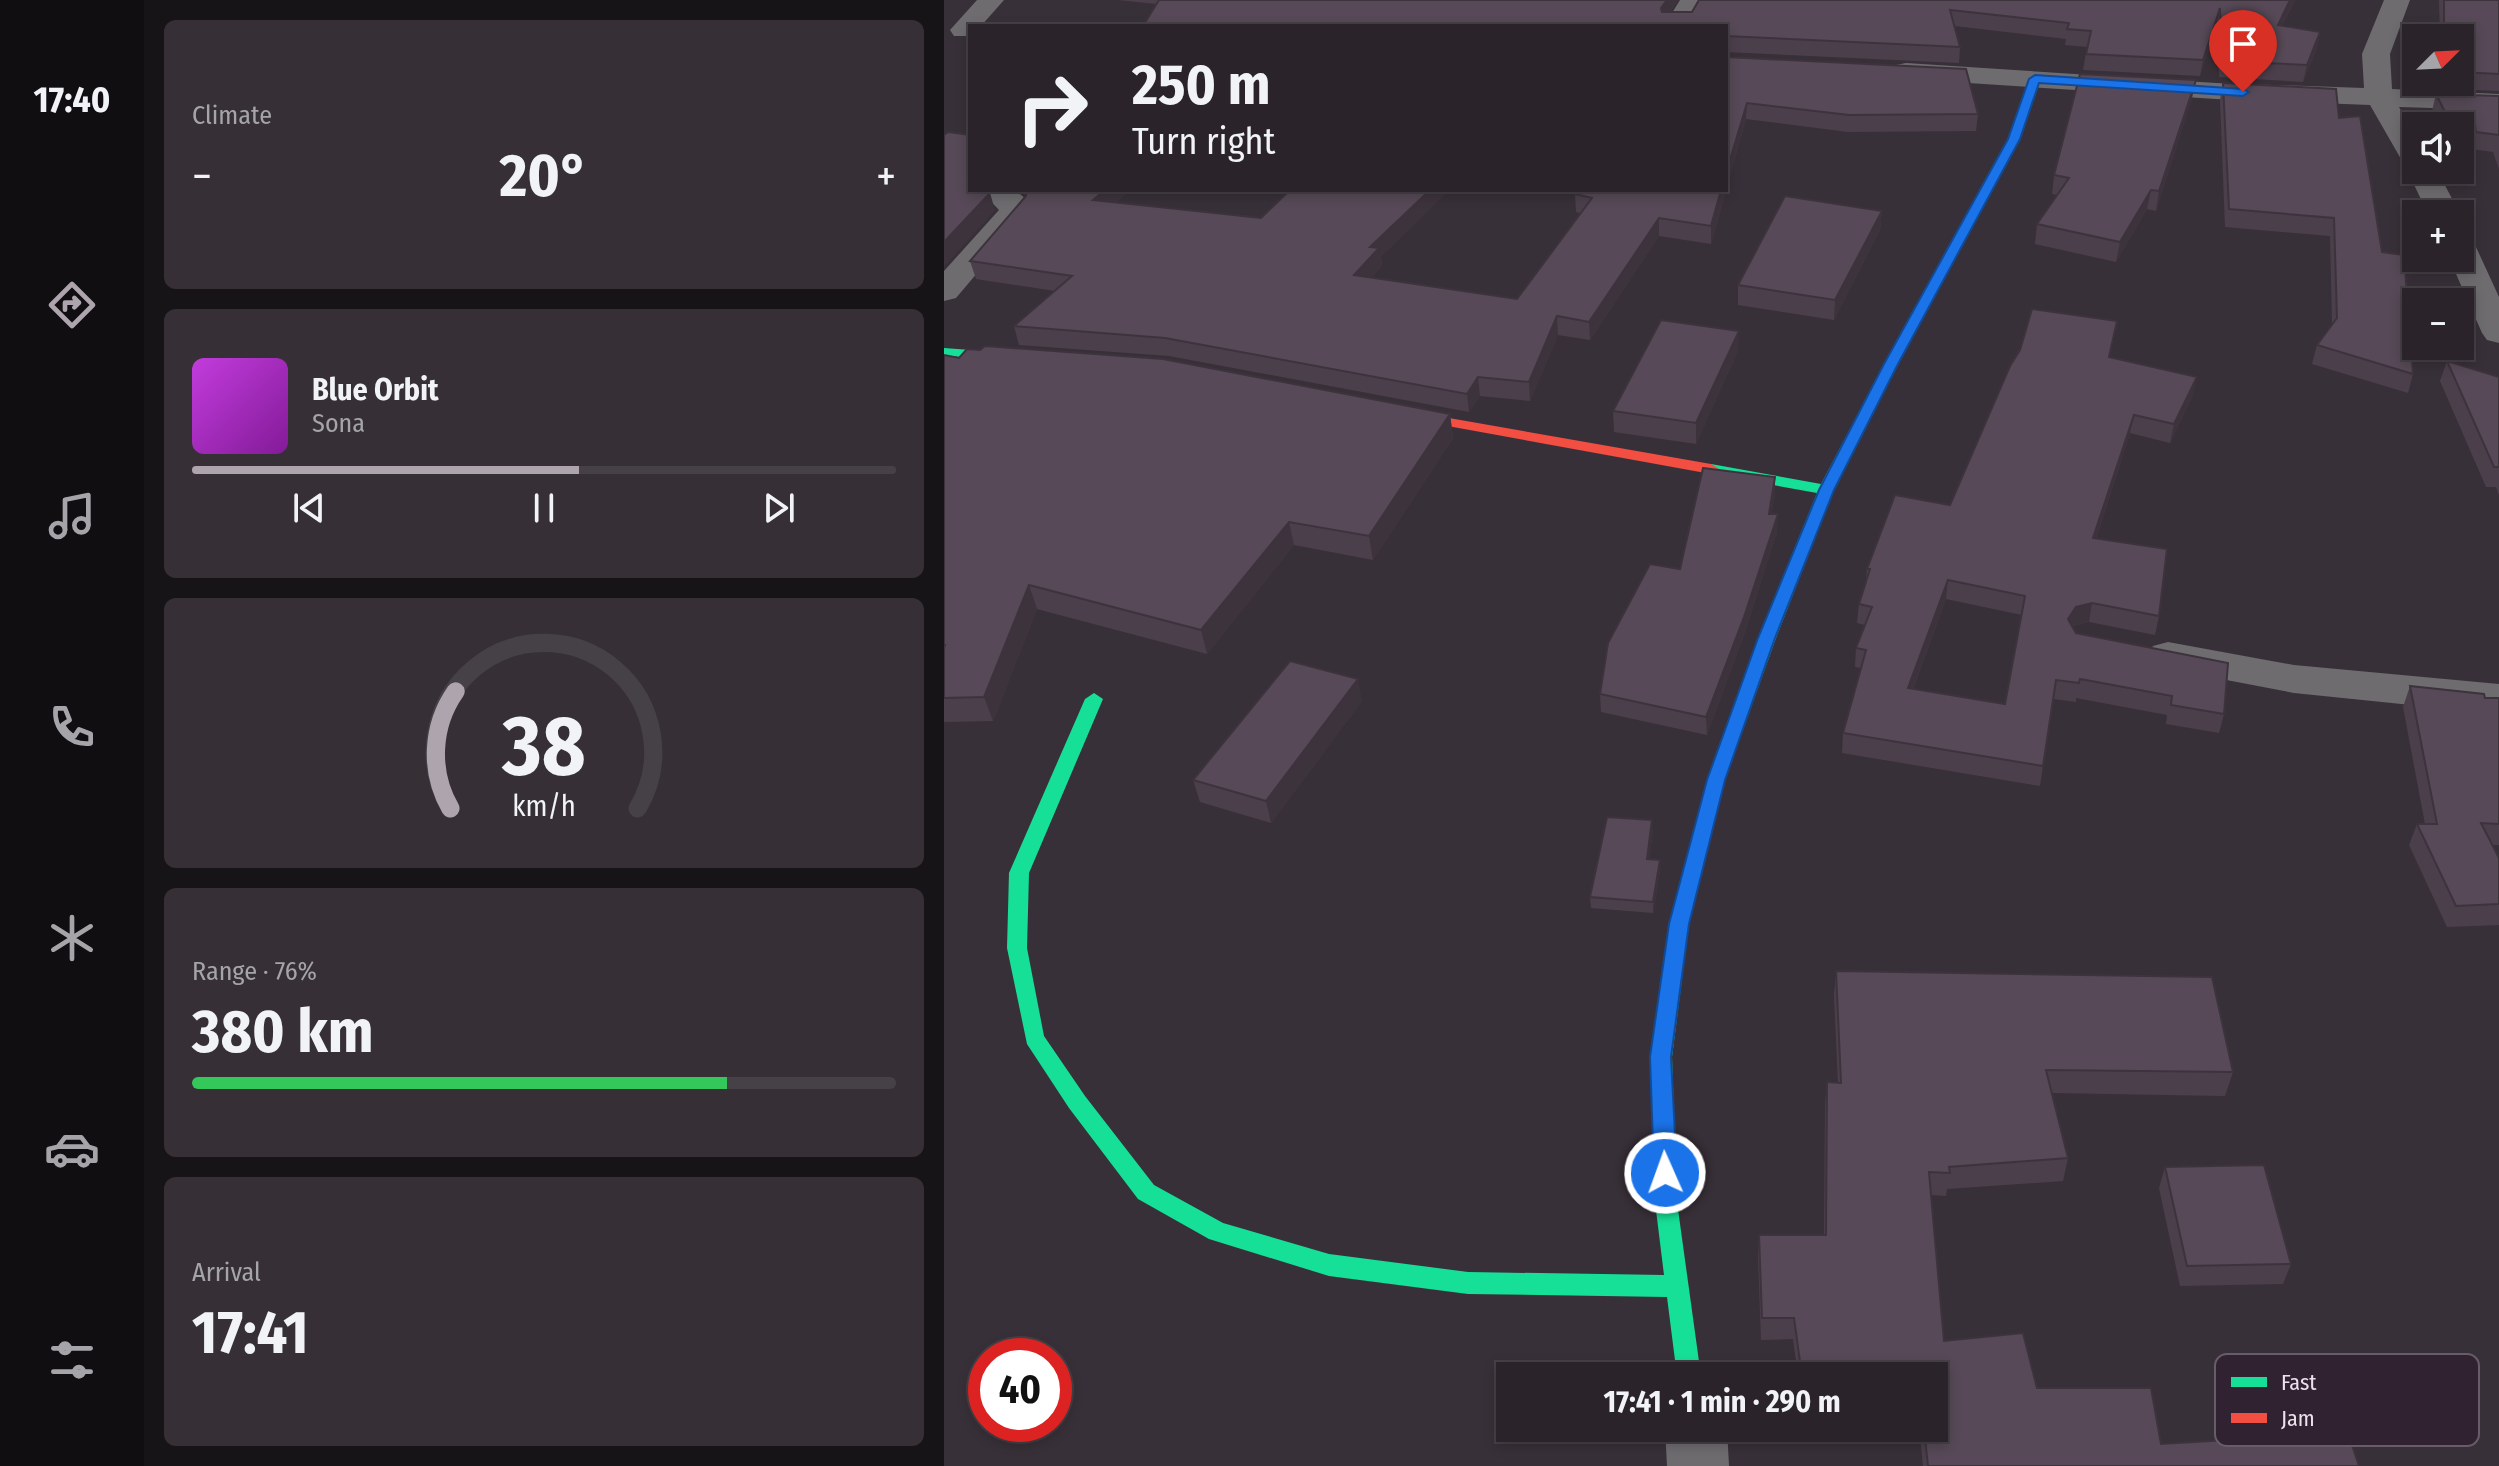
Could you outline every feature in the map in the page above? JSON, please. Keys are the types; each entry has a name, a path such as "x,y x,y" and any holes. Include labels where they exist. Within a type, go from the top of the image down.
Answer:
{"street":[{"path":"959,30 991,0"},
{"path":"1678,24 1693,0"},
{"path":"2397,0 2376,52 2378,97 2402,136"},
{"path":"1882,70 2216,91 2499,102"},
{"path":"1687,1362 1666,1202 1661,1057 1679,924 1716,780 1767,638 1826,490 2014,139 2035,79"},
{"path":"944,291 1014,212 1014,205 998,192"},
{"path":"2471,272 2499,333"},
{"path":"944,353 1046,359"},
{"path":"1381,411 1826,490"},
{"path":"2130,648 2294,679 2499,699"},
{"path":"1094,699 1019,873 1017,948 1034,1038 1077,1102 1146,1192 1217,1232 1329,1265 1468,1283 1676,1286"},
{"path":"1697,1442 1698,1466"}],"building":[{"path":"1159,0 1667,0 1661,8 1662,12 1692,12 1699,0 2290,0 2278,25 2320,32 2307,65 2222,61 2220,8 2203,60 2086,54 2091,31 2067,29 2069,23 1950,10 1960,47 1728,36 1728,24 1144,24"},
{"path":"2444,0 2499,0 2499,74 2474,73 2474,24 2444,24"},
{"path":"1728,57 1966,69 1978,114 1849,115 1747,103 1728,166"},
{"path":"2080,74 2196,80 2159,191 2151,190 2120,242 2037,224 2069,178 2054,175"},
{"path":"2223,83 2336,89 2339,118 2360,116 2382,252 2402,255 2406,288 2402,288 2402,360 2412,360 2413,374 2317,345 2337,318 2334,218 2229,209"},
{"path":"2437,96 2499,96 2499,135 2476,132 2474,112 2445,112"},
{"path":"948,132 968,135 968,192 990,193 944,242 944,135"},
{"path":"1026,192 1103,192 1093,200 1261,218 1288,192 1428,192 1370,247 1379,248 1354,275 1517,299 1592,198 1575,194 1577,192 1720,192 1711,226 1659,218 1589,322 1557,316 1529,382 1478,377 1467,394 1165,338 1014,326 1072,276 970,261 1026,196"},
{"path":"1785,196 1882,211 1835,300 1738,285"},
{"path":"2032,309 2117,321 2109,357 2197,377 2174,424 2134,415 2093,538 2167,549 2159,616 2092,603 2076,607 2068,619 2076,633 2228,663 2224,714 2171,705 2172,696 2080,679 2079,683 2056,680 2043,766 1843,733 1866,650 1856,648 1872,607 1859,604 1870,569 1867,569 1895,495 1950,505 2010,366 2020,350","holes":["1948,580 2025,596 2005,704 1908,688"]},
{"path":"1661,320 1739,331 1696,423 1613,411"},
{"path":"985,346 1163,359 1450,414 1369,536 1289,522 1201,630 1029,585 984,697 944,698 944,355 959,358 967,349 980,350"},
{"path":"2447,361 2499,377 2499,467 2494,467"},
{"path":"1703,468 1775,477 1769,514 1778,514 1706,717 1600,694 1608,643 1650,564 1680,569"},
{"path":"1290,661 1358,679 1266,801 1193,780"},
{"path":"2410,686 2499,698 2499,824 2481,823 2499,858 2499,904 2456,906 2417,824 2437,824"},
{"path":"1607,817 1652,820 1647,859 1660,860 1653,902 1590,897"},
{"path":"1836,971 2212,977 2233,1072 2046,1070 2068,1158 1949,1167 1950,1173 1929,1172 1944,1341 2023,1333 2037,1388 2151,1388 2161,1444 2215,1441 2215,1446 2352,1446 2359,1466 1928,1466 1925,1442 1948,1442 1948,1362 1800,1362 1794,1318 1762,1318 1759,1235 1826,1235 1827,1082 1841,1083"},
{"path":"2264,1165 2291,1264 2187,1266 2165,1167"}],"traffic: fast":[{"path":"1966,228 2014,139 2035,79"},
{"path":"944,352 1024,358"},
{"path":"1687,1362 1666,1202 1661,1057 1679,924 1716,780 1767,638 1826,490 1878,389"},
{"path":"1711,469 1826,490"},
{"path":"1094,699 1019,873 1017,948 1034,1038 1077,1102 1146,1192 1217,1232 1329,1265 1468,1283 1676,1286"}],"traffic: jam":[{"path":"1878,389 1966,228"},
{"path":"1392,412 1711,469"}],"route":[{"path":"1665,1173 1661,1057 1679,924 1716,780 1767,638 1826,490 2014,139 2035,79 2243,92"}]}
